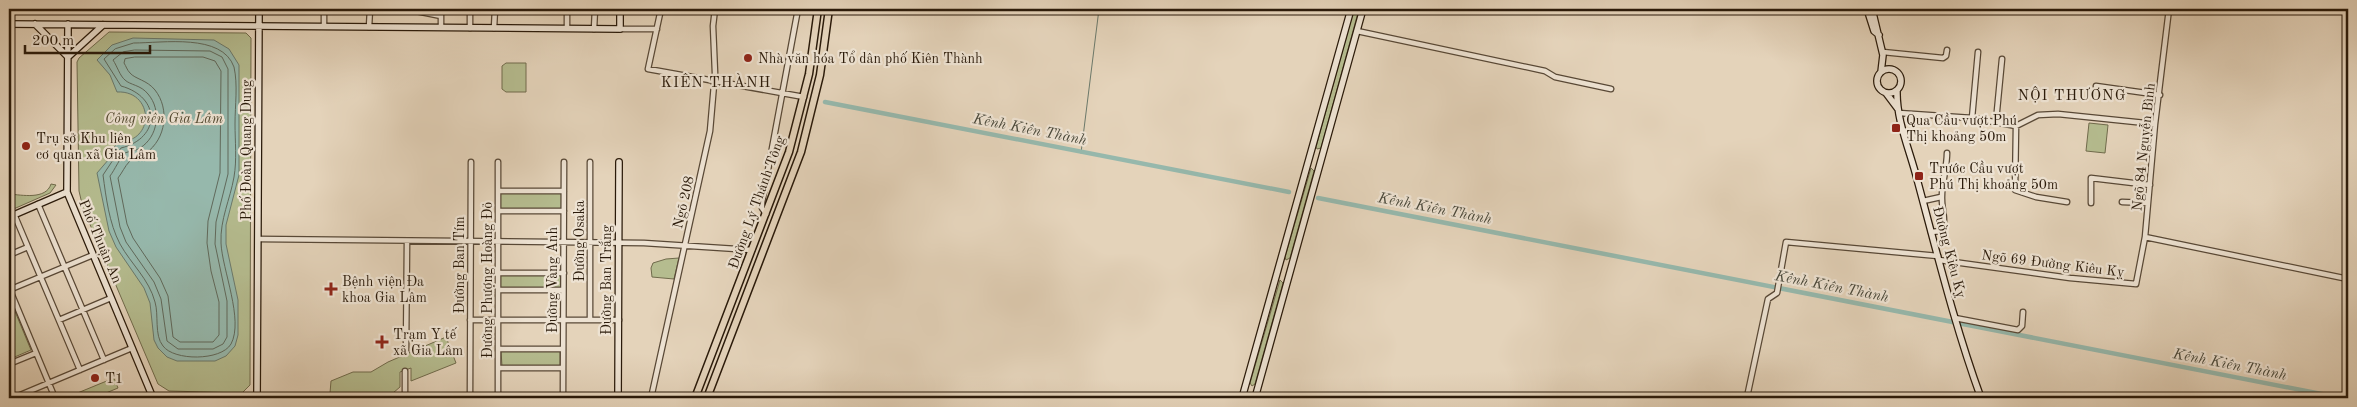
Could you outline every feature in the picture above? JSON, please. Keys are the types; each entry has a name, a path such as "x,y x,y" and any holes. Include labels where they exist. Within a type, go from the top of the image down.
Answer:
{"main road":[{"name":"Đường Lý Thánh Tông","path":"695,398 780,177 804,97 814,46 818,9"},
{"name":"Đường Lý Thánh Tông","path":"707,398 791,180 814,106 825,47 829,9"},
{"path":"780,177 791,180"}],"street":[{"name":"Phố Đoàn Quang Dung","path":"257,398 259,9"},
{"path":"324,9 324,26"},
{"path":"369,27 370,9"},
{"path":"406,9 441,16"},
{"path":"441,9 441,27"},
{"path":"470,9 470,28"},
{"path":"494,28 495,9"},
{"path":"567,9 567,28"},
{"path":"594,9 594,29"},
{"path":"620,9 620,29"},
{"path":"661,9 648,69 804,97"},
{"name":"Ngõ 208","path":"651,398 709,138 715,82 713,22 715,9"},
{"path":"766,214 762,208 762,202 798,9"},
{"path":"1242,398 1351,9"},
{"path":"1255,398 1363,9"},
{"path":"1867,9 1874,31 1880,37"},
{"path":"1874,9 1882,28 1880,37"},
{"path":"1874,9 1883,53 1881,72 1877,84 1882,92 1886,93 1897,90 1901,84 1901,77 1893,70 1883,53"},
{"name":"Ngõ 84 Nguyễn Bình","path":"2134,285 2138,279 2145,237 2155,124 2169,9"},
{"path":"9,24 657,29"},
{"path":"35,24 68,58 103,25"},
{"name":"Phố Thuận An","path":"68,24 67,192 153,398"},
{"path":"1356,31 1545,71 1555,77 1611,89"},
{"path":"1883,53 1943,58 1946,56 1947,50"},
{"path":"1972,118 1978,52"},
{"path":"1996,121 2002,58"},
{"path":"1881,72 1893,70"},
{"path":"2096,86 2160,95"},
{"name":"Đường Kiêu Kỵ","path":"1897,90 1899,112 1938,258 1958,329 1981,398"},
{"name":"Đường Kiêu Kỵ","path":"1886,93 1899,112"},
{"path":"1899,112 1972,118 2016,126 2038,115 2058,114 2155,124"},
{"path":"2016,126 2015,190 2036,197 2068,202"},
{"path":"1931,232 1940,231 1944,226 1941,197 1946,176 1947,152"},
{"path":"1310,157 1320,160"},
{"name":"Đường Ban Tím","path":"470,398 471,162"},
{"name":"Đường Phượng Hoàng Đỏ","path":"498,162 498,398"},
{"name":"Đường Vàng Anh","path":"563,398 564,162"},
{"name":"Đường Osaka","path":"590,162 590,320"},
{"name":"Đường Ban Trắng","path":"618,398 619,162"},
{"path":"2091,202 2091,178 2150,185"},
{"path":"498,191 564,191"},
{"path":"67,192 12,216 28,247 80,370"},
{"path":"1923,201 1941,197"},
{"path":"2122,202 2148,203"},
{"path":"38,204 104,360"},
{"path":"498,211 564,211"},
{"path":"2145,237 2348,279"},
{"path":"258,239 590,242 752,250"},
{"path":"406,352 407,241"},
{"name":"Ngõ 69 Đường Kiêu Kỵ","path":"1748,397 1768,299 1778,291 1786,242 1938,258 2134,285"},
{"path":"9,255 28,247"},
{"path":"55,398 9,290 93,255"},
{"path":"1278,270 1289,273"},
{"path":"498,273 564,273"},
{"path":"498,290 564,290"},
{"path":"59,320 111,298"},
{"path":"1956,319 2018,330 2022,326 2022,312"},
{"path":"470,320 619,320"},
{"path":"13,398 132,348"},
{"path":"498,349 563,349"},
{"path":"9,364 36,352"},
{"path":"498,368 563,368"},
{"path":"405,370 405,398"}],"green space":[{"path":"1354,9 1359,9 1321,148 1317,149 1316,147"},
{"name":"Công viên Gia Lâm","path":"109,32 246,33 251,38 250,385 242,393 169,391 158,384 83,208 79,191 77,62 79,58"},
{"path":"506,63 526,63 526,92 506,92 502,89 502,66"},
{"path":"2089,123 2108,125 2105,153 2086,151"},
{"path":"1311,168 1314,171 1290,258 1286,260 1285,257"},
{"path":"51,184 56,185 50,193 9,211 9,194 39,194 48,189"},
{"path":"498,191 564,191 564,211 498,211"},
{"path":"679,258 674,279 652,277 651,268 653,263"},
{"path":"498,273 564,273 563,290 498,290"},
{"path":"1280,280 1283,283 1255,384 1252,386 1250,383"},
{"path":"9,297 31,350 10,359 9,359"},
{"path":"446,337 456,363 411,381 411,368 400,372 400,387 393,393 330,393 331,381 353,372 371,372 388,362"},
{"path":"501,351 560,351 560,366 502,366"},
{"path":"114,378 118,388 94,398 77,398 75,394"}],"water":[{"name":"Công viên Gia Lâm","path":"133,38 214,40 229,49 239,65 239,175 226,225 226,244 238,300 238,335 235,346 226,356 215,361 177,361 167,357 158,348 154,340 150,303 144,288 116,247 109,231 97,173 109,159 117,142 130,140 139,134 144,126 146,117 144,107 138,99 129,94 117,92 110,75 97,60 112,45"}],"waterway":[{"path":"1081,153 1099,9"},
{"name":"Kênh Kiên Thành","path":"825,102 1289,192"},
{"name":"Kênh Kiên Thành","path":"1318,198 2342,398"}],"place":[{"name":"Nhà văn hóa Tổ dân phố Kiên Thành","path":"748,58"},
{"name":"Qua Cầu vượt Phú Thị khoảng 50m","path":"1896,128"},
{"name":"Trụ sở Khu liên cơ quan xã Gia Lâm","path":"26,146"},
{"name":"Trước Cầu vượt Phú Thị khoảng 50m","path":"1919,176"},
{"name":"Bệnh viện Đa khoa Gia Lâm","path":"331,289"},
{"name":"Trạm Y tế xã Gia Lâm","path":"382,342"},
{"name":"T1","path":"95,378"}],"district":[{"name":"KIÊN THÀNH","path":"716,82"},
{"name":"NỘI THƯƠNG","path":"2072,95"}]}
